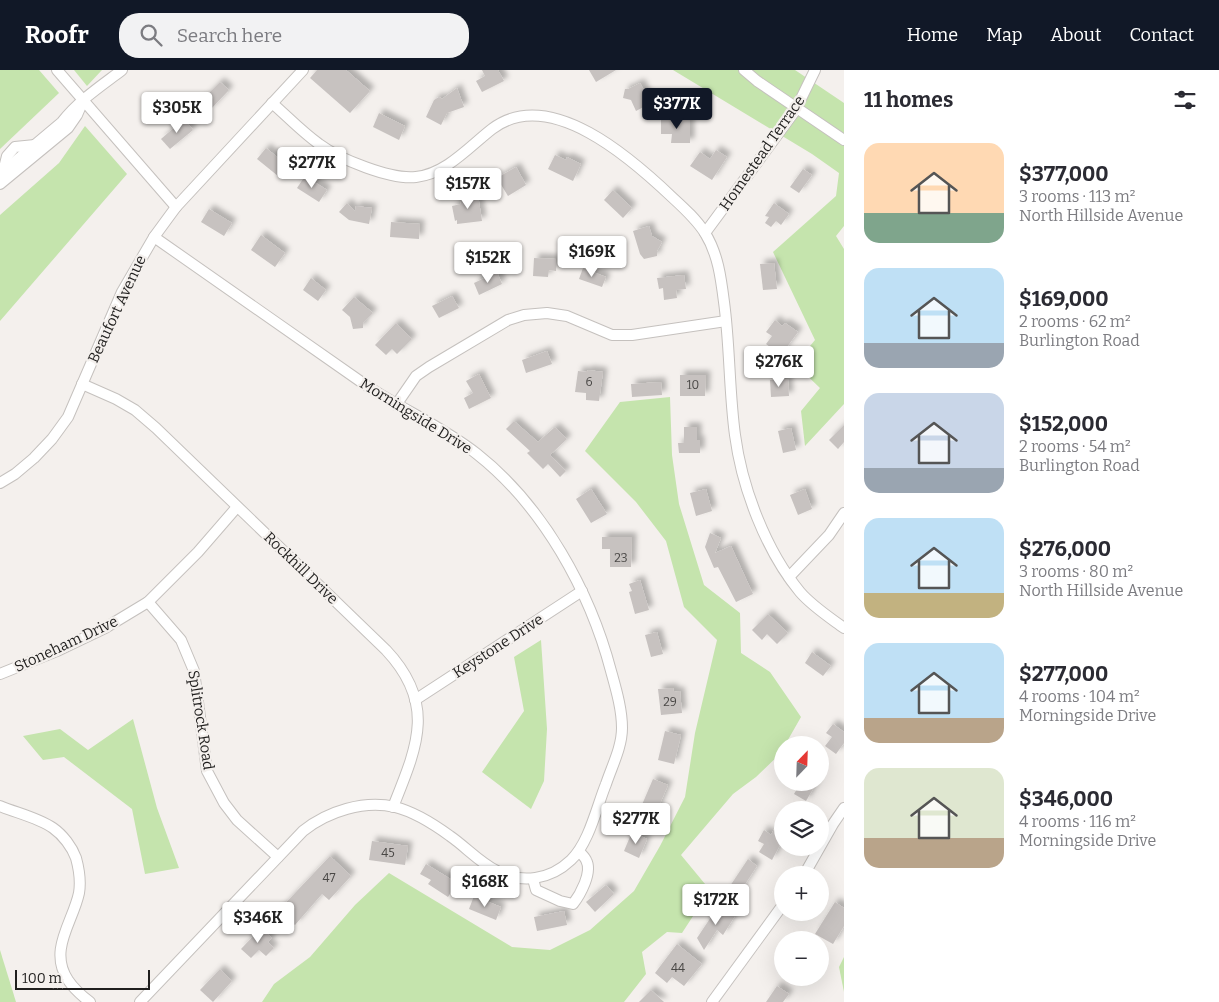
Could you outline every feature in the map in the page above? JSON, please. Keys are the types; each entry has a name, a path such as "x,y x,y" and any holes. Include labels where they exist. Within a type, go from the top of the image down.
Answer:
{"street":[{"path":"57,70 176,207"},
{"path":"2,173 62,122 69,112 122,70"},
{"name":"Beaufort Avenue","path":"0,484 34,458 52,439 68,417 122,292 154,237 176,207 303,70"},
{"path":"744,70 757,81 844,140"},
{"name":"Homestead Terrace","path":"705,233 796,108 814,70"},
{"path":"0,184 68,128 77,115 83,100"},
{"path":"272,103 320,144 356,163 386,174 402,177 418,177 432,173 449,163 494,127 509,119 526,116 560,120 594,134 633,162 691,215 705,233 714,250 720,271 735,436 744,477 770,547 789,577 801,593 844,628"},
{"name":"Morningside Drive","path":"140,1002 303,831 317,820 356,806 393,806 414,814 449,835 496,870 514,878 533,879 546,876 558,870 573,858 584,842 616,756 622,729 618,697 603,641 575,576 550,534 500,474 477,454 444,432 396,405 154,237"},
{"path":"396,405 416,376 428,367 508,320 524,315 547,313 566,316 612,335 632,335 726,321"},
{"name":"Rockhill Drive","path":"82,384 116,399 135,410 394,658 406,676 415,700 418,728 415,749 393,806"},
{"name":"Stoneham Drive","path":"0,674 57,651 97,632 148,602 198,552 237,507"},
{"path":"789,577 829,535 844,513"},
{"name":"Keystone Drive","path":"415,700 582,591"},
{"name":"Splitrock Road","path":"148,602 182,640 190,657 194,671 207,771 213,785 237,820 278,857"},
{"path":"0,806 43,822 62,837 75,855 80,876 79,893 62,941 61,961 68,980 90,1002"},
{"path":"809,866 832,824 844,808"},
{"path":"533,879 536,890 560,901 573,904 578,898 588,872 587,861 579,851"},
{"path":"712,1002 774,917"}],"green space":[{"path":"0,70 39,70 59,93 0,149"},
{"path":"74,70 102,70 87,86"},
{"path":"673,70 795,70 844,103 844,226 836,236 844,249 844,404 805,446 801,411 820,388 795,364 815,340 773,252 836,196 839,173 812,154"},
{"path":"85,126 127,174 0,321 0,215 59,163"},
{"path":"670,397 672,455 679,504 704,585 740,613 741,653 770,672 801,717 790,736 774,736 774,760 756,777 733,794 681,855 710,890 682,933 667,932 642,952 646,974 624,1002 262,1002 274,984 310,957 355,905 389,873 512,947 550,950 590,930 634,891 685,797 695,733 717,640 684,607 666,541 636,502 585,451 620,402"},
{"path":"541,640 547,729 544,781 531,809 482,772 524,711 514,657"},
{"path":"133,719 157,808 179,868 145,874 132,809 64,757 43,760 23,736 60,729 88,750"},
{"path":"0,950 16,1002 0,1002"},
{"path":"844,957 844,992 839,967"}],"building":[{"path":"317,70 346,70 370,91 350,113 310,78"},
{"path":"482,70 498,70 504,81 482,92 476,81 485,76"},
{"path":"589,70 616,70 596,82"},
{"path":"220,82 229,90 210,110 201,101"},
{"path":"640,83 651,103 636,111 631,100 623,98 625,89"},
{"path":"457,88 464,107 447,113 441,125 426,117 434,100 439,97 442,99"},
{"path":"379,113 405,126 399,140 373,127"},
{"path":"184,119 193,130 170,149 161,139"},
{"path":"661,119 690,120 690,143 671,143 672,134 661,134"},
{"path":"266,148 287,165 278,176 257,159"},
{"path":"716,150 727,157 712,180 690,166 700,152 710,159"},
{"path":"555,155 566,160 567,157 581,164 573,181 548,169"},
{"path":"516,167 526,185 508,196 497,178"},
{"path":"803,169 812,175 799,193 790,187"},
{"path":"305,176 327,190 319,202 297,188"},
{"path":"613,190 632,208 623,218 604,200"},
{"path":"478,195 482,221 457,224 452,206 461,204 460,198"},
{"path":"347,203 355,211 356,206 372,208 369,224 349,220 339,212"},
{"path":"774,203 789,214 781,225 776,221 771,227 765,223 769,217 765,216"},
{"path":"209,209 232,223 224,236 201,222"},
{"path":"391,222 420,224 419,239 390,237"},
{"path":"649,226 652,236 662,242 657,251 657,256 644,259 640,254 633,231"},
{"path":"261,235 285,253 275,267 251,250"},
{"path":"534,258 556,259 556,271 549,270 548,277 533,276"},
{"path":"774,263 777,289 763,290 760,264"},
{"path":"583,268 606,277 602,287 579,279"},
{"path":"497,272 502,284 479,295 474,283"},
{"path":"684,275 686,289 676,290 677,298 664,300 663,288 659,289 657,278"},
{"path":"311,278 326,290 318,301 303,290"},
{"path":"452,296 459,308 439,318 432,306"},
{"path":"354,297 373,313 363,323 363,328 353,329 350,317 342,310"},
{"path":"775,320 782,326 785,323 798,332 781,355 766,344 772,336 766,332"},
{"path":"396,323 412,339 397,354 392,349 386,355 375,345"},
{"path":"547,351 552,364 526,373 522,360"},
{"path":"588,370 603,372 599,401 586,400 586,393 575,392 578,371 587,372"},
{"path":"479,374 491,398 469,409 464,398 473,393 466,381"},
{"path":"680,375 706,375 705,396 680,396"},
{"path":"788,379 789,396 771,397 770,380"},
{"path":"661,382 662,395 632,397 631,384"},
{"path":"514,421 538,442 555,427 567,439 550,455 566,471 560,477 548,464 543,469 527,453 530,451 506,429"},
{"path":"844,425 844,442 838,449 829,440"},
{"path":"684,427 697,427 700,453 679,453 678,443 684,443"},
{"path":"791,428 796,450 783,453 778,431"},
{"path":"591,489 607,514 591,523 576,499"},
{"path":"706,489 712,511 696,516 690,493"},
{"path":"805,489 812,509 798,515 790,495"},
{"path":"710,533 721,538 715,553 731,546 753,594 736,602 718,567 714,568 705,547"},
{"path":"602,537 632,537 631,567 610,567 610,549 602,549"},
{"path":"640,580 649,610 635,614 629,592 632,591 629,584"},
{"path":"768,614 788,633 777,644 767,634 762,640 752,630"},
{"path":"657,632 663,654 651,657 645,635"},
{"path":"812,652 831,666 823,676 805,663"},
{"path":"673,688 674,692 680,691 682,713 661,715 658,689"},
{"path":"833,724 844,732 844,743 836,754 829,749 829,741 832,737 826,733"},
{"path":"665,731 681,735 674,764 658,760"},
{"path":"653,779 668,785 656,813 641,807"},
{"path":"796,791 812,791 806,801 794,794"},
{"path":"774,829 774,856 772,860 759,852 764,844 758,841 764,830 771,835"},
{"path":"632,832 647,839 639,858 624,851"},
{"path":"372,841 408,846 405,865 369,860"},
{"path":"330,856 351,876 329,900 322,894 295,925 278,911"},
{"path":"748,859 757,866 738,895 728,889"},
{"path":"426,864 457,883 448,897 428,884 431,880 420,874"},
{"path":"606,885 614,894 595,912 586,902"},
{"path":"474,896 501,907 496,920 469,909"},
{"path":"835,902 844,908 844,926 833,944 829,942 829,931 817,931 823,921 829,921 829,912"},
{"path":"719,905 735,916 723,935 717,930 704,950 697,938"},
{"path":"564,911 567,925 537,931 534,917"},
{"path":"261,928 272,938 268,942 274,948 266,956 259,950 251,958 241,949"},
{"path":"677,944 702,964 684,986 672,977 667,983 655,973"},
{"path":"220,969 232,981 213,1002 200,990"},
{"path":"777,986 789,994 783,1002 766,1002"},
{"path":"651,990 664,1002 639,1002"}]}
